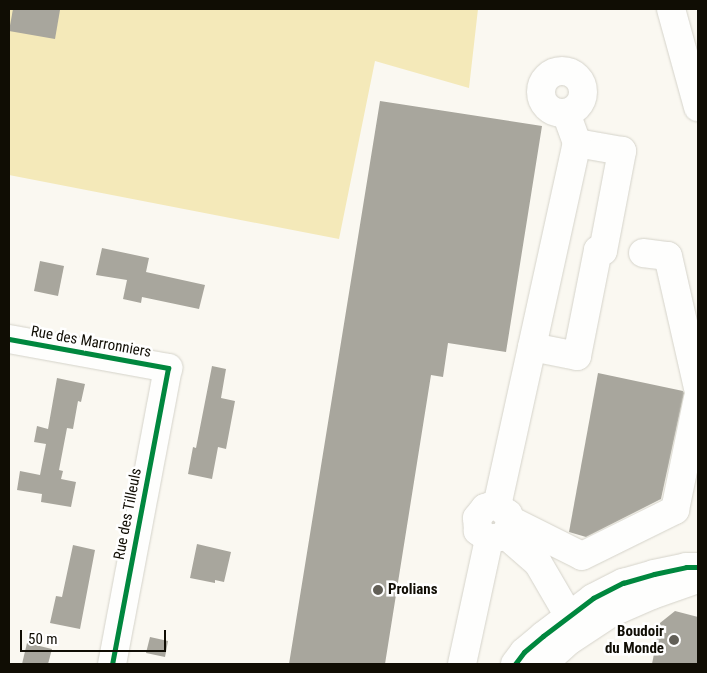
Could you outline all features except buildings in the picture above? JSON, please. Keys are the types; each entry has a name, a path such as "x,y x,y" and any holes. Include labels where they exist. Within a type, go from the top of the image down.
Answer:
{"main road":[{"path":"671,9 698,107"},
{"path":"462,664 501,525 532,347 577,143 566,113"},
{"path":"532,347 595,359 616,254 603,251 622,151 577,143"},
{"path":"643,254 668,256 698,388"},
{"name":"Rue des Marronniers","path":"9,339 168,368"},
{"name":"Rue des Tilleuls","path":"112,664 168,368"},
{"path":"501,525 582,556 675,510 698,398"},
{"path":"501,525 538,562 573,624"},
{"path":"543,664 593,598 623,583 654,574 686,567 698,568"},
{"path":"514,664 524,652 573,624 611,613 698,578"}],"shaded area":[{"path":"9,9 478,9 469,88 375,61 339,239 9,175"}],"cycle path":[{"path":"9,339 168,368 112,664"},
{"path":"515,664 524,652 593,598 623,583 686,567 698,567"}],"place":[{"name":"Prolians","path":"378,590"},
{"name":"Boudoir du Monde","path":"674,640"}]}
